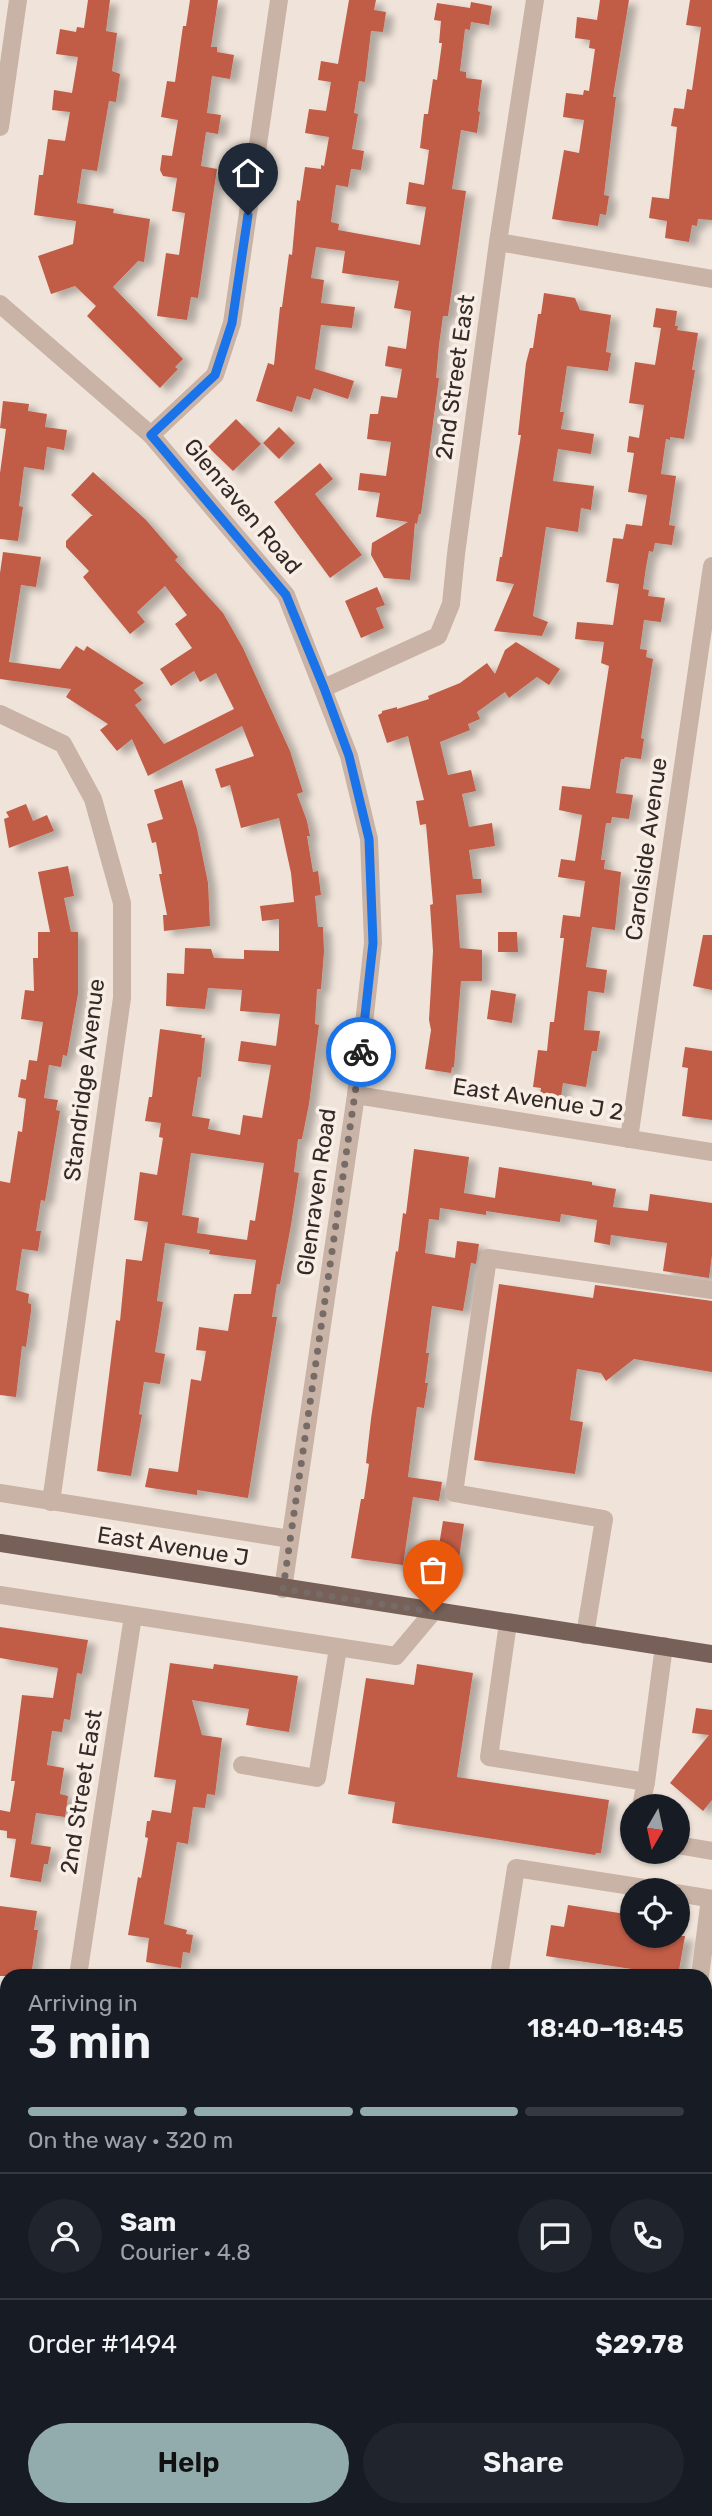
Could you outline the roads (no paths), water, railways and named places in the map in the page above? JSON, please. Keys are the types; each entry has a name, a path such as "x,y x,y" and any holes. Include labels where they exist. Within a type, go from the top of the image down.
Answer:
{"main road":[{"name":"East Avenue J","path":"0,1543 712,1654"}],"street":[{"path":"0,127 18,0"},
{"path":"151,435 215,375 232,323 279,0"},
{"name":"2nd Street East","path":"324,688 438,636 451,604 498,242 534,0"},
{"path":"498,242 712,279"},
{"name":"Glenraven Road","path":"0,304 151,435 286,595 349,756 369,839 373,943 356,1095 283,1589"},
{"name":"Carolside Avenue","path":"629,1139 712,566"},
{"name":"Standridge Avenue","path":"0,715 63,744 93,799 122,903 122,998 51,1502"},
{"name":"East Avenue J 2","path":"356,1095 712,1152"},
{"path":"585,1635 604,1519 454,1493 488,1258 712,1290"},
{"name":"East Avenue J","path":"0,1493 290,1539"},
{"path":"0,1595 396,1657 433,1612"},
{"name":"2nd Street East","path":"79,1969 133,1616"},
{"path":"508,1623 489,1757 646,1782"},
{"path":"242,1765 317,1778 338,1647"},
{"path":"644,1794 664,1647"},
{"path":"690,1848 712,1852"},
{"path":"500,1969 516,1868 620,1884"},
{"path":"690,1895 711,1899 701,1969"}]}
